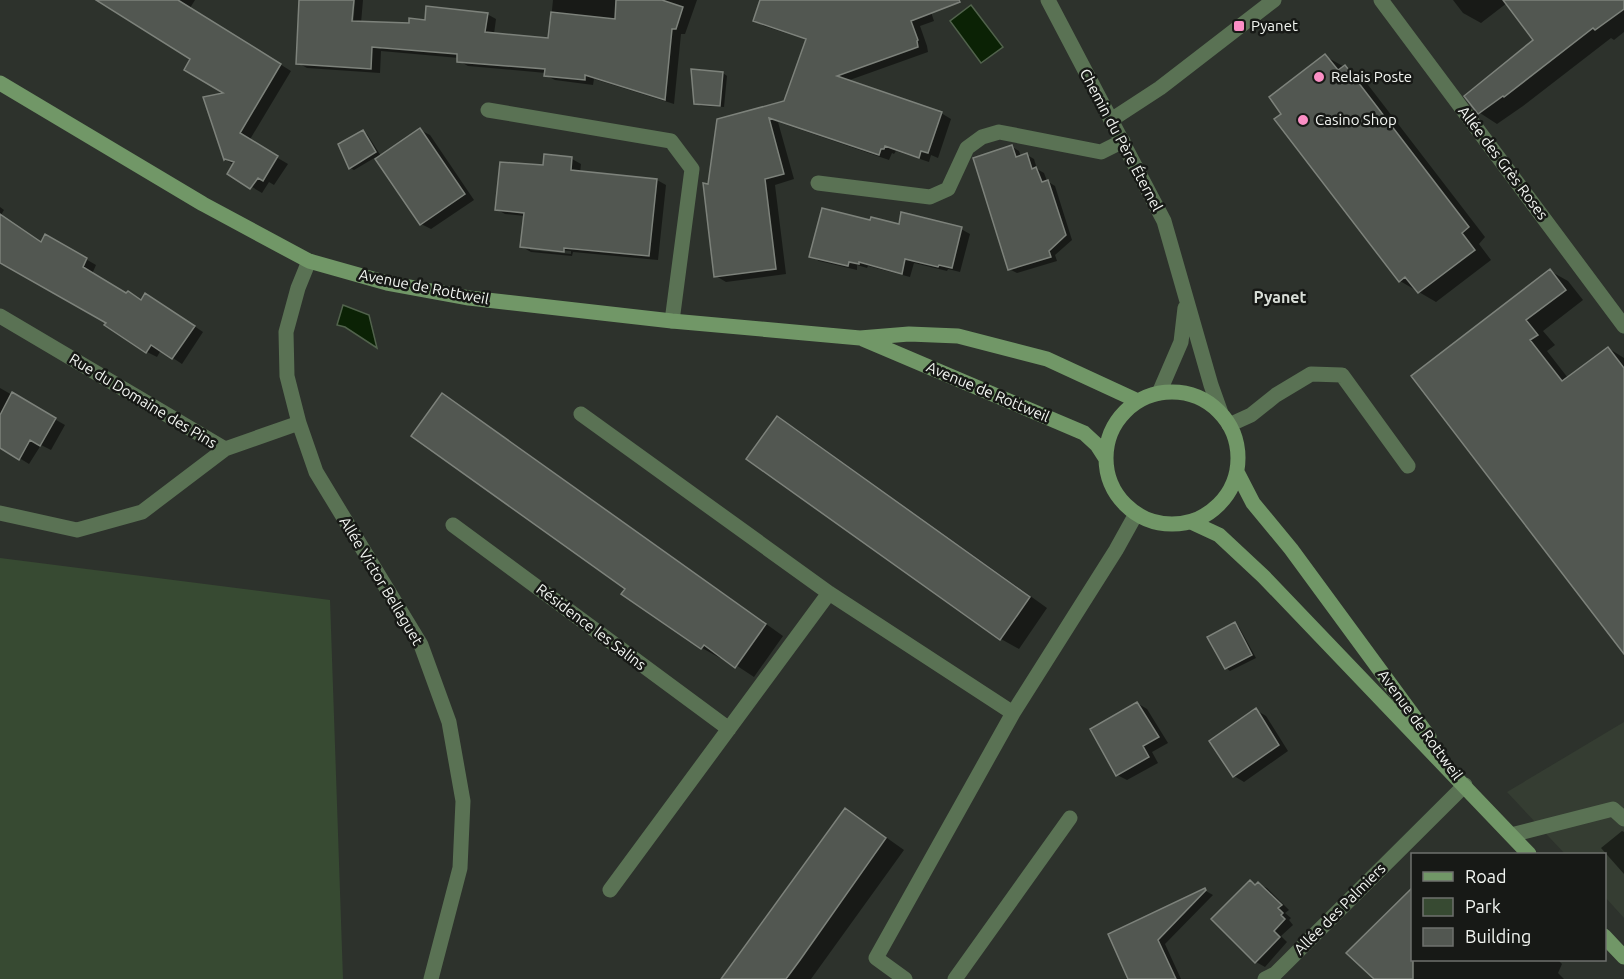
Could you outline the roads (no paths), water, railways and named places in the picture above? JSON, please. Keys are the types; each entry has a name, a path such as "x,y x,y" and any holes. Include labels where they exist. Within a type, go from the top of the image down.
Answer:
{"main road":[{"name":"Avenue de Rottweil","path":"0,83 203,204 309,261 387,283 469,298 672,321 860,338 909,334 958,336 1047,360 1138,401"},
{"name":"Avenue de Rottweil","path":"860,338 1084,433 1097,445 1106,459"},
{"path":"1181,392 1203,399 1225,419 1233,430 1238,451 1237,472 1229,492 1216,508 1191,522 1177,524 1156,522 1136,514 1120,499 1109,480 1106,459 1110,435 1121,416 1138,401 1159,393 1181,392"},
{"name":"Avenue de Rottweil","path":"1237,472 1253,503 1291,549 1465,785"},
{"name":"Avenue de Rottweil","path":"1191,522 1219,535 1264,577 1465,785"},
{"path":"1465,785 1527,853"},
{"path":"1606,937 1624,957"}],"street":[{"name":"Chemin du Père Éternel","path":"1048,0 1164,221 1211,385 1225,419"},
{"path":"1111,120 1160,88 1274,0"},
{"name":"Allée des Grès Roses","path":"1381,0 1624,326"},
{"path":"488,110 671,141 692,169 672,321"},
{"path":"818,183 930,197 948,189 967,148 982,137 999,132 1101,152 1123,141"},
{"name":"Allée Victor Bellaguet","path":"309,261 286,332 287,376 298,423 316,472 421,645 449,722 463,801 460,868 431,979"},
{"name":"Chemin du Père Éternel","path":"1159,393 1181,342 1185,315 1183,284"},
{"name":"Rue du Domaine des Pins","path":"0,316 225,449 142,512 77,530 0,513"},
{"path":"1225,419 1251,415 1276,395 1311,374 1342,375 1408,466"},
{"path":"581,414 829,592 1013,713"},
{"path":"225,449 298,423"},
{"path":"905,979 876,958 1013,713 1116,550 1136,514"},
{"name":"Résidence les Salins","path":"453,525 729,729"},
{"path":"610,890 829,592"},
{"name":"Allée des Palmiers","path":"1265,979 1275,974 1465,785"},
{"path":"1511,835 1620,810"},
{"path":"955,979 1070,818"}],"place":[{"name":"Pyanet","path":"1239,26"},
{"name":"Relais Poste","path":"1319,77"},
{"name":"Casino Shop","path":"1303,120"}],"district":[{"name":"Pyanet","path":"1280,297"}]}
